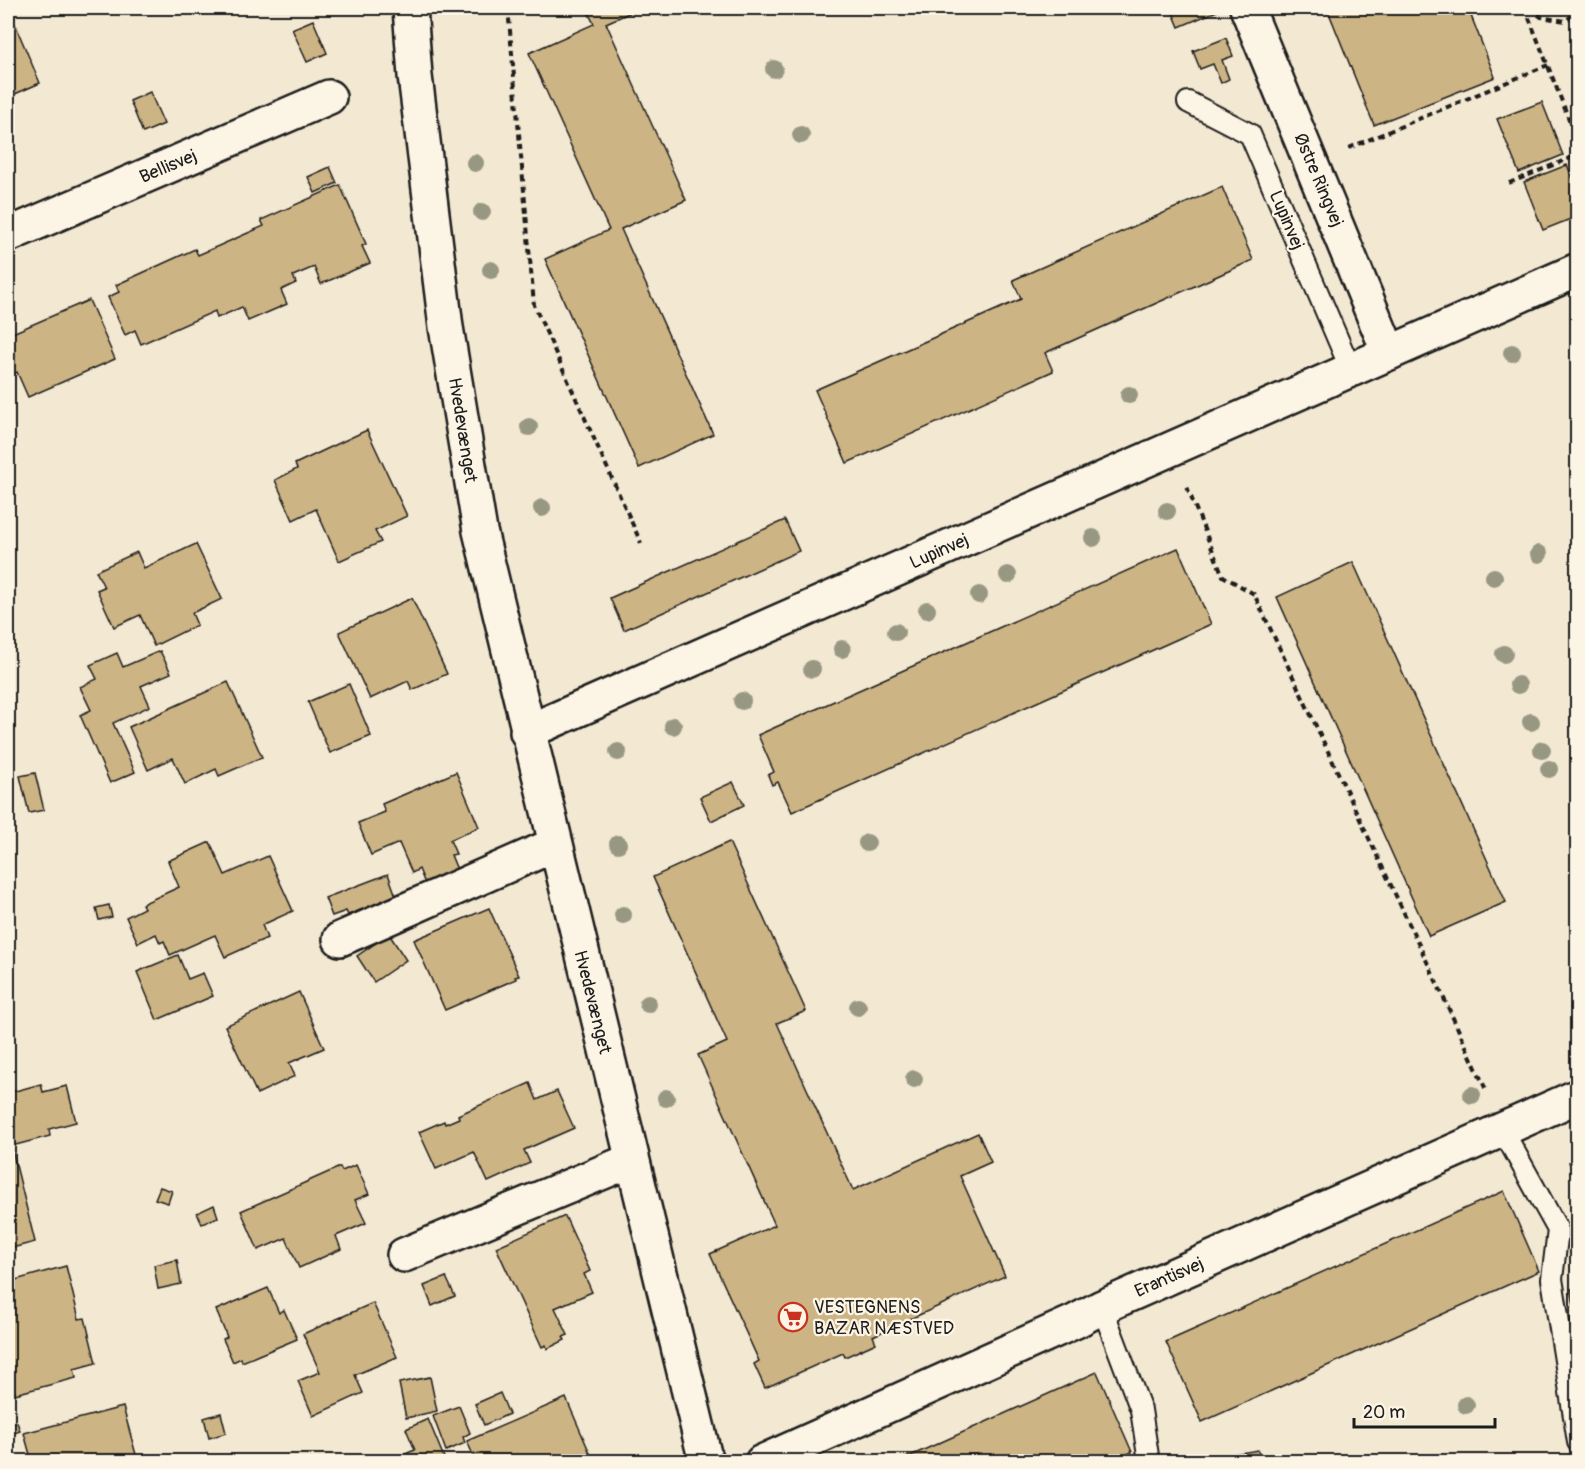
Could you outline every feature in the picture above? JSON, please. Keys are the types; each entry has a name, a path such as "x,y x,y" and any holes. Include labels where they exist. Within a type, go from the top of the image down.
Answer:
{"street":[{"name":"Hvedevænget","path":"410,8 415,76 448,338 480,531 554,845 706,1461"},
{"name":"Østre Ringvej","path":"1247,8 1389,353"},
{"name":"Bellisvej","path":"8,235 329,98"},
{"name":"Lupinvej","path":"527,732 1578,270"},
{"path":"340,939 554,845"},
{"name":"Erantisvej","path":"762,1461 1578,1096"},
{"path":"404,1255 632,1160"}],"lane":[{"name":"Lupinvej","path":"1188,102 1250,134 1351,370"},
{"path":"1502,1129 1558,1230 1552,1279 1578,1442"},
{"path":"1102,1307 1141,1410 1149,1461"}],"path":[{"path":"508,8 534,305 641,543"},
{"path":"1528,8 1541,17 1565,21 1578,11"},
{"path":"1528,8 1578,142"},
{"path":"1312,164 1548,65"},
{"path":"1509,183 1578,154"},
{"path":"1171,449 1223,576 1254,594 1456,1024 1502,1129"}],"building":[{"path":"586,8 641,8 606,23 686,200 621,229 713,434 639,468 545,259 609,230 529,53 594,24"},
{"path":"1171,8 1224,8 1179,27"},
{"path":"1327,8 1468,8 1495,77 1374,125"},
{"path":"11,15 40,83 8,97 8,16"},
{"path":"313,20 327,53 307,62 292,29"},
{"path":"1226,38 1233,56 1222,60 1229,79 1221,83 1213,64 1200,69 1193,51"},
{"path":"150,92 164,124 143,133 130,101"},
{"path":"1542,102 1563,155 1519,173 1497,119"},
{"path":"1567,165 1578,191 1578,216 1543,230 1524,182"},
{"path":"330,167 337,183 315,193 308,177"},
{"path":"340,185 366,244 362,246 370,263 321,284 314,267 293,276 296,283 281,290 287,304 248,321 242,307 217,318 215,311 141,344 135,330 125,335 108,297 119,292 116,285 195,249 198,255 264,226 261,220"},
{"path":"1222,187 1253,260 1045,353 1053,371 847,463 815,390 1021,299 1013,280"},
{"path":"89,300 115,359 28,397 17,372 8,377 8,335"},
{"path":"367,430 407,516 375,531 381,542 339,561 316,509 293,520 275,480 297,469 295,464"},
{"path":"785,520 799,551 624,630 610,598"},
{"path":"196,544 222,599 192,613 197,625 154,646 140,615 114,627 97,590 104,587 96,571 137,552 144,568"},
{"path":"1178,548 1211,624 792,812 778,782 772,785 768,775 774,772 758,735"},
{"path":"1353,562 1506,902 1429,936 1277,597"},
{"path":"412,598 447,674 412,690 408,681 370,699 339,632"},
{"path":"160,651 171,673 141,686 150,706 113,723 135,772 110,783 80,715 91,710 80,687 97,679 90,665 117,653 123,667"},
{"path":"228,682 262,757 219,776 216,769 185,784 173,758 148,770 129,727"},
{"path":"349,684 371,736 330,753 308,702"},
{"path":"456,772 479,827 450,840 456,854 451,855 458,872 426,886 419,869 412,873 399,843 371,855 358,823 385,812 382,804"},
{"path":"35,773 44,810 29,813 20,776"},
{"path":"733,782 744,805 711,821 700,797"},
{"path":"210,842 225,875 268,856 293,911 262,925 267,938 225,957 215,935 170,955 164,941 160,943 156,934 138,943 126,917 144,908 142,904 179,887 168,861"},
{"path":"729,842 806,1011 777,1023 853,1190 978,1133 991,1162 960,1176 1005,1276 873,1336 876,1343 845,1357 843,1353 765,1388 754,1364 759,1361 710,1254 775,1225 698,1055 727,1042 653,877"},
{"path":"388,874 396,896 348,915 346,911 332,916 325,898"},
{"path":"109,905 112,917 99,920 96,908"},
{"path":"489,908 519,976 445,1010 414,940"},
{"path":"389,934 406,960 374,982 357,956"},
{"path":"178,955 188,979 203,973 213,996 157,1020 137,972"},
{"path":"299,992 324,1048 289,1063 295,1076 257,1094 225,1026"},
{"path":"530,1083 537,1100 557,1091 574,1128 524,1150 530,1163 488,1182 474,1152 436,1169 419,1132 444,1121 445,1124 459,1118 458,1115"},
{"path":"41,1084 43,1092 67,1086 76,1122 49,1129 50,1136 8,1147 8,1093"},
{"path":"12,1149 35,1242 8,1249 8,1151"},
{"path":"1578,1158 1578,1181 1569,1162"},
{"path":"356,1165 369,1194 355,1200 366,1223 336,1236 341,1249 299,1268 286,1238 258,1250 241,1211 340,1167 342,1171"},
{"path":"160,1187 172,1191 168,1203 155,1199"},
{"path":"1504,1191 1539,1271 1202,1422 1166,1342"},
{"path":"214,1205 218,1217 202,1224 197,1213"},
{"path":"565,1216 590,1271 584,1274 592,1292 555,1308 568,1335 563,1337 565,1340 547,1349 546,1345 542,1347 496,1247"},
{"path":"177,1260 181,1284 158,1289 154,1265"},
{"path":"66,1266 79,1319 85,1318 96,1363 74,1369 76,1378 15,1394 8,1366 8,1282"},
{"path":"446,1277 455,1296 432,1306 424,1286"},
{"path":"268,1288 279,1313 284,1310 297,1339 242,1362 241,1358 233,1362 223,1339 227,1337 216,1310"},
{"path":"1578,1288 1578,1328 1571,1289"},
{"path":"373,1303 397,1357 355,1375 363,1393 313,1416 298,1381 320,1372 303,1334"},
{"path":"1097,1372 1132,1452 1110,1462 897,1462"},
{"path":"430,1377 437,1411 406,1418 399,1383"},
{"path":"500,1393 509,1414 484,1425 475,1404"},
{"path":"566,1398 590,1453 583,1456 586,1462 476,1462 467,1441"},
{"path":"459,1406 470,1433 463,1437 465,1443 446,1451 433,1416"},
{"path":"123,1407 138,1462 32,1462 24,1433"},
{"path":"221,1413 226,1433 209,1438 204,1418"},
{"path":"428,1419 445,1460 408,1462 405,1454 415,1450 406,1429"},
{"path":"17,1422 20,1431 8,1435 8,1425"},
{"path":"1258,1450 1260,1462 1183,1462"}],"place":[{"name":"VESTEGNENS BAZAR NÆSTVED","path":"793,1317"}]}
